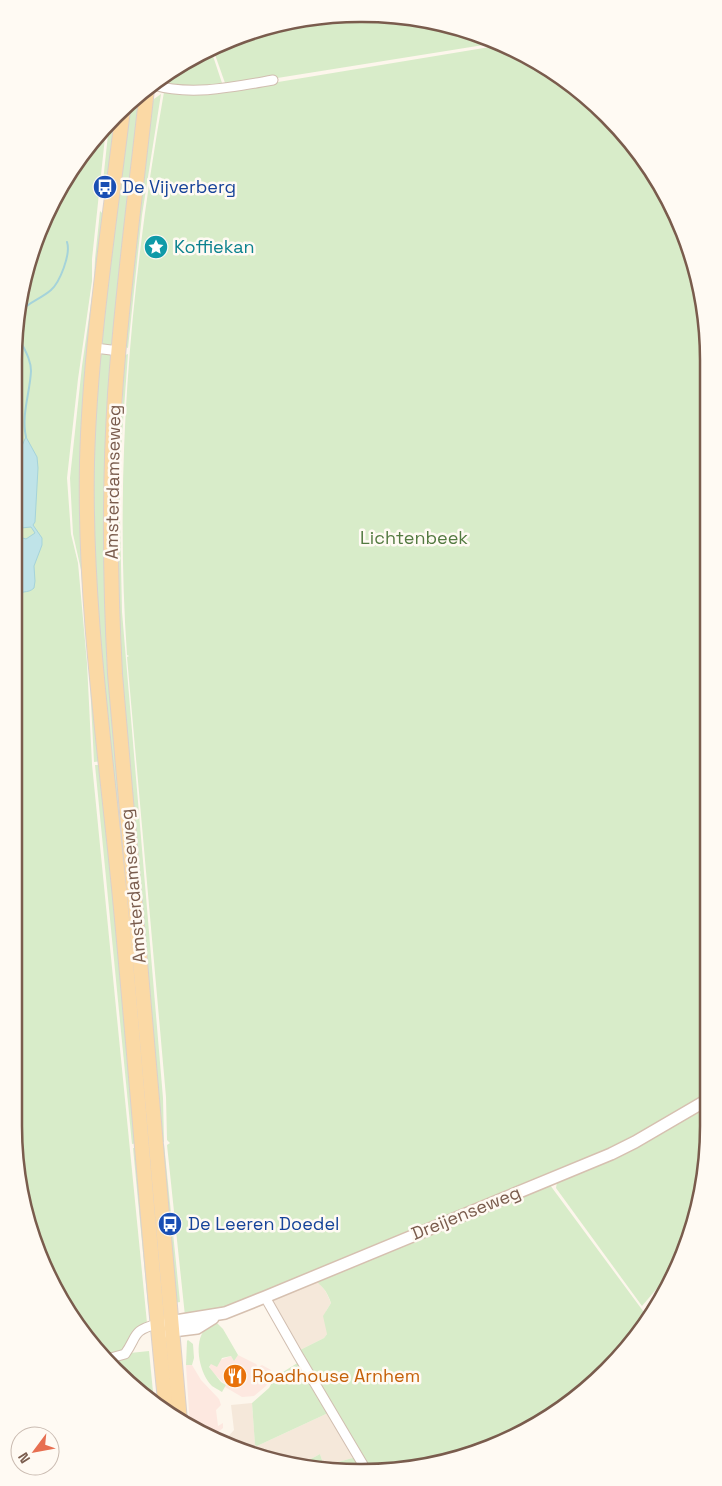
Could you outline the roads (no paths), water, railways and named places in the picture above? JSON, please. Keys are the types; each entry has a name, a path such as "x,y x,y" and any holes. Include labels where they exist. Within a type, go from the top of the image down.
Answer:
{"main road":[{"name":"Amsterdamseweg","path":"146,100 115,392 111,489 112,624 179,1410"},
{"name":"Amsterdamseweg","path":"122,123 95,348 88,462 89,569 133,1032 157,1328 165,1401"},
{"name":"Dreijenseweg","path":"157,1328 172,1326 196,1328 219,1315 610,1154 635,1142 700,1104"}],"street":[{"path":"162,87 204,90 273,80"},
{"path":"95,348 119,351"},
{"path":"265,1297 363,1464"},
{"path":"115,1357 125,1354 139,1331 157,1328"}],"water":[{"path":"26,437 37,457 35,522 33,525 42,538 42,545 34,566 34,588 22,592 22,538 26,539 35,533 31,527 22,528 22,446"}],"waterway":[{"path":"27,305 47,293 54,286 66,260 67,242"},
{"path":"23,346 31,366 26,404 26,437"}],"place":[{"name":"De Vijverberg","path":"105,187"},
{"name":"Koffiekan","path":"156,247"},
{"name":"De Leeren Doedel","path":"170,1224"},
{"name":"Roadhouse Arnhem","path":"235,1376"}],"park label":[{"name":"Lichtenbeek","path":"414,538"}]}
